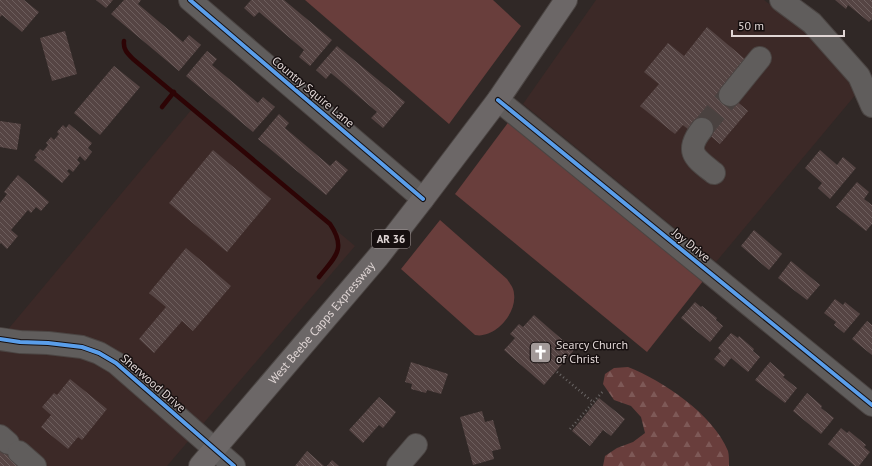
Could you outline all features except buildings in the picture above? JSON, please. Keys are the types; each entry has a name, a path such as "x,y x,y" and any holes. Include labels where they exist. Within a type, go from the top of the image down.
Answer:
{"main road":[{"name":"West Beebe Capps Expressway","path":"200,466 378,257 498,100 566,0"}],"street":[{"name":"Country Squire Lane","path":"190,0 423,199"},
{"path":"781,0 812,23 859,76 872,106"},
{"path":"730,95 760,58"},
{"name":"Joy Drive","path":"498,100 872,405"},
{"path":"702,129 693,142 692,149 696,157 714,174"},
{"name":"Sherwood Drive","path":"0,339 82,347 99,353 116,363 234,466"},
{"path":"9,444 35,466"},
{"path":"398,466 416,445"}],"path":[{"path":"557,372 593,402"},
{"path":"570,429 604,390"}],"shaded area":[{"path":"596,0 764,0 807,33 841,63 857,93 716,262 523,104"},
{"path":"192,109 355,246 167,466 0,466 0,339"}],"green space":[{"path":"305,0 493,0 521,26 449,124"},
{"path":"513,116 707,276 647,352 455,194"},
{"path":"440,220 507,279 513,288 514,301 512,309 503,323 490,333 475,335 401,269"},
{"path":"628,367 642,373 671,390 686,400 699,412 721,437 728,451 729,466 603,466 605,456 617,448 633,442 645,433 641,417 631,406 614,400 603,384 605,374 614,368"}],"waterway":[{"path":"124,41 126,51 133,59 330,224 338,240 337,252 330,264 319,277"},
{"path":"162,107 174,92"}],"tunnel":[{"path":"702,129 730,95"}],"cycle path":[{"path":"190,0 423,199"},
{"path":"498,100 872,405"},
{"path":"0,339 82,347 99,353 116,363 234,466"}],"place":[{"name":"Searcy Church of Christ","path":"540,352"}]}
